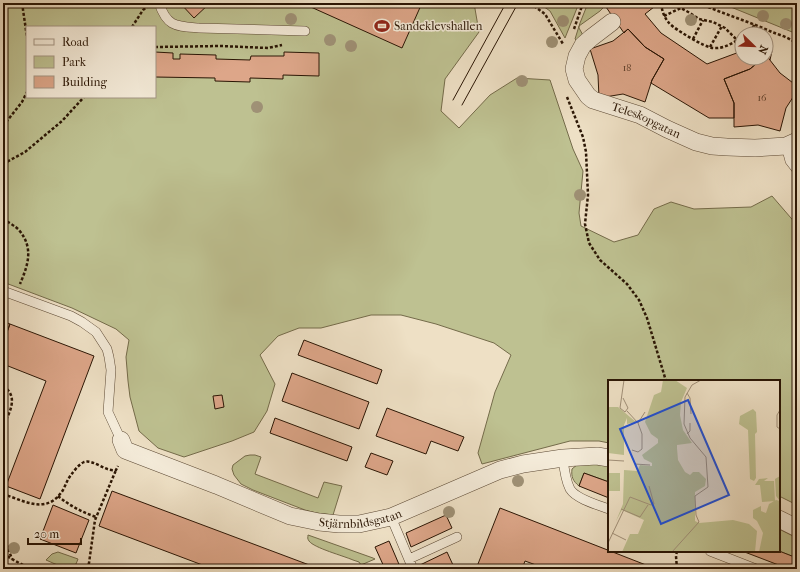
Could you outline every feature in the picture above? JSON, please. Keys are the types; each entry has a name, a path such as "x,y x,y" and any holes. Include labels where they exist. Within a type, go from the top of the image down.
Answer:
{"street":[{"name":"Teleskopgatan","path":"612,22 583,45 577,56 574,69 577,80 588,96 593,100 640,115 696,142 712,146 755,148 791,144"},
{"name":"Stjärnbildsgatan","path":"123,445 290,516 319,522 345,524 359,524 390,517 500,470 523,464 563,458 598,456 608,458"},
{"path":"780,520 797,528"}],"lane":[{"path":"159,3 165,17 168,21 175,25 199,28 305,31"},
{"path":"791,144 790,161 797,170"},
{"path":"3,292 71,316 96,332 108,353 110,370 108,412 123,445"},
{"path":"563,458 564,472 571,490 576,495 588,502 608,509"},
{"path":"390,517 413,569"},
{"path":"409,559 457,537"},
{"path":"713,552 756,569"}],"path":[{"path":"22,3 26,30"},
{"path":"530,3 545,14 566,50"},
{"path":"573,30 582,3"},
{"path":"661,3 664,16 670,25 693,39 712,48 725,47 734,42"},
{"path":"699,3 792,40 797,44"},
{"path":"133,26 143,10 148,6"},
{"path":"664,16 681,8 699,19 713,22 722,26 734,37"},
{"path":"693,39 703,20"},
{"path":"710,47 722,26"},
{"path":"156,47 221,46 268,48 286,44 305,31"},
{"path":"792,40 797,40"},
{"path":"3,126 22,102 26,94"},
{"path":"566,95 583,137 586,152 588,194 585,224 589,243 600,260 627,284 639,300 647,318 666,380"},
{"path":"3,164 25,152 62,121 83,98"},
{"path":"3,219 18,229 28,248 29,259 16,296"},
{"path":"3,386 12,397 10,412 3,426"},
{"path":"3,414 8,416"},
{"path":"87,569 95,520 116,470 123,445"},
{"path":"3,494 28,502 45,505 61,494 69,478 78,466 85,462 91,462 111,471 116,470"},
{"path":"58,496 77,509 96,517"},
{"path":"3,535 12,559"},
{"path":"677,552 677,569"},
{"path":"3,554 30,569"}],"green space":[{"path":"3,3 474,3 479,32 445,79 441,111 459,128 490,95 517,78 550,80 573,149 583,171 579,213 581,226 614,242 638,235 654,209 671,202 694,209 751,207 772,196 797,225 797,505 780,496 780,380 608,380 608,443 599,441 570,441 482,464 478,453 495,392 511,355 494,343 436,324 401,315 371,315 321,328 299,328 278,336 260,355 275,384 267,411 254,432 184,457 158,448 139,431 130,397 128,381 126,357 129,340 116,329 72,308 3,282"},
{"path":"540,3 579,3 565,38 550,11"},
{"path":"588,3 608,3 600,11 579,26"},
{"path":"721,3 797,3 797,34"},
{"path":"579,26 584,37 577,41 575,39"},
{"path":"250,455 261,457 255,474 318,498 324,482 342,486 333,515 305,510 241,484 234,475 232,469 233,465 245,456"},
{"path":"583,463 608,466 608,482 584,473 579,486 573,479 572,474 572,469 578,464"},
{"path":"780,530 797,538 797,558 780,551"},
{"path":"308,535 375,559 361,565 359,562 312,544 308,539"},
{"path":"58,552 78,559 76,564 69,568 62,567 46,560 52,554"}],"building":[{"path":"180,3 210,3 194,18"},
{"name":"Sandeklevshallen","path":"302,3 422,3 402,48"},
{"path":"611,3 651,3 654,7 645,14 661,33 707,64 734,54 734,66 754,66 750,69 724,79 734,103 734,118 709,118 651,83 664,59 645,47 628,29 624,33 606,7"},
{"path":"628,29 645,47 664,59 652,80 645,102 623,94 599,98 598,75 590,49 613,41"},
{"path":"156,52 173,53 173,59 180,59 180,54 216,55 216,59 250,60 251,56 284,56 284,52 319,53 319,76 283,75 283,79 250,78 250,82 215,81 215,78 156,77"},
{"path":"774,65 780,73 797,86 797,91 786,108 780,131 758,125 734,127 734,103 724,79 750,69 754,66"},
{"path":"3,321 10,324 3,343"},
{"path":"10,324 94,356 40,499 6,486 46,381 3,364 3,343"},
{"path":"304,340 382,370 377,384 298,355"},
{"path":"292,373 369,402 359,429 282,401"},
{"path":"222,395 224,407 215,409 213,396"},
{"path":"387,408 464,437 458,451 431,441 426,454 376,436"},
{"path":"275,418 352,447 347,461 270,433"},
{"path":"371,453 393,461 387,475 365,467"},
{"path":"584,473 608,482 608,498 579,486"},
{"path":"112,491 320,569 213,569 99,526"},
{"path":"53,505 89,520 76,553 40,539"},
{"path":"500,508 608,550 608,552 613,552 646,565 645,569 547,569 525,561 522,569 476,569"},
{"path":"446,515 452,528 411,547 406,533"},
{"path":"389,541 401,569 385,569 375,547"},
{"path":"780,551 797,558 793,569 789,569 745,552"},
{"path":"447,552 453,565 446,569 422,569 420,565"}],"tram line":[{"path":"453,100 506,3"},
{"path":"462,105 517,5"}],"place":[{"name":"Sandeklevshallen","path":"382,26"}]}
